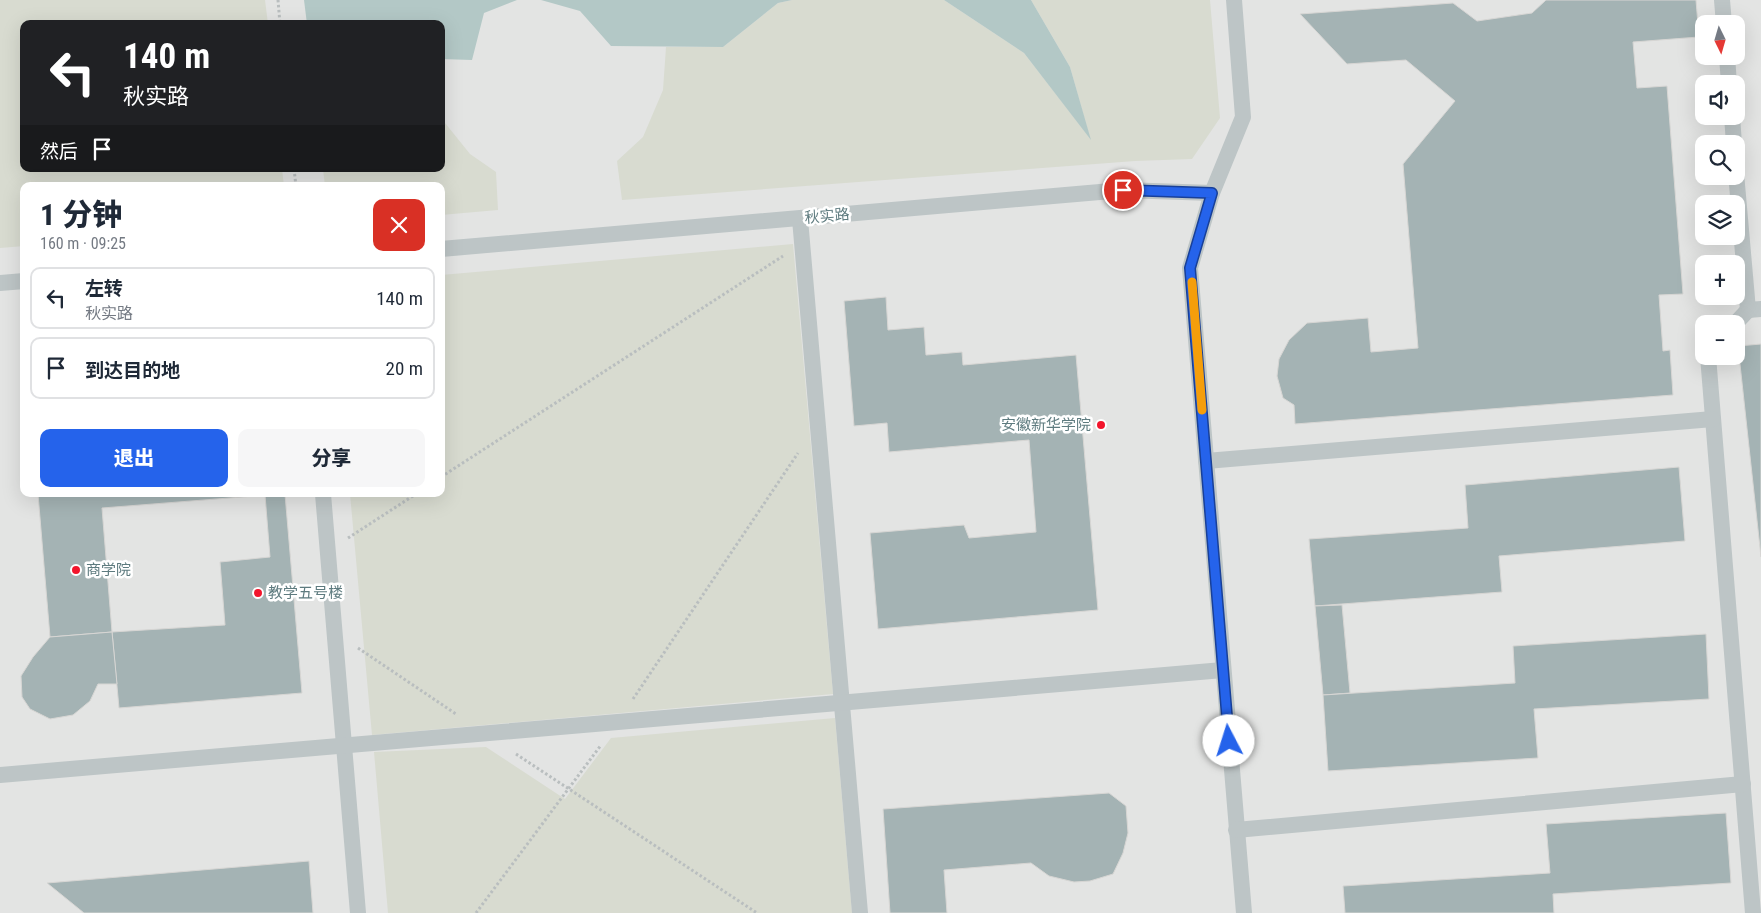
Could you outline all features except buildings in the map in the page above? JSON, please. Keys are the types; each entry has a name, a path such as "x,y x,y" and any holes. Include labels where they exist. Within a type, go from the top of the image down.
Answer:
{"lane":[{"path":"1234,0 1243,117 1212,193 1190,268 1244,913"},
{"path":"1722,0 1723,15"},
{"path":"1738,185 1754,309"},
{"name":"秋实路","path":"445,249 1123,190 1212,193"},
{"path":"800,219 860,913"},
{"path":"0,283 20,281"},
{"path":"1709,365 1753,913"},
{"path":"1206,461 1713,419"},
{"path":"323,497 346,745 358,913"},
{"path":"0,775 1223,670"},
{"path":"1236,830 1743,784"}],"path":[{"path":"278,0 280,20"},
{"path":"445,474 802,243"},
{"path":"476,913 618,722 818,425"},
{"path":"328,550 411,497"},
{"path":"336,633 757,913"}],"shaded area":[{"name":"安徽新华学院","path":"0,0 1761,0 1761,913 0,913"},
{"path":"0,0 265,0 268,20 20,20 20,172 282,172 284,182 20,182 20,246 0,248"},
{"path":"304,0 517,0 484,13 472,60 445,59 445,20 306,20"},
{"path":"541,0 792,0 778,3 723,47 611,46 580,11"},
{"path":"792,0 944,0 1024,53 1090,138 1070,67 1031,0 1210,0 1220,118 1192,159 1135,161 622,200 617,161 643,137 663,90 666,47 723,47 778,3"},
{"path":"944,0 1031,0 1070,67 1091,140 1024,53"},
{"path":"445,123 470,154 496,172 498,210 445,215 445,182 325,182 323,172 445,172"},
{"path":"793,244 833,694 372,735 350,497 445,497 445,275"},
{"path":"835,718 852,913 388,913 374,752 486,747 565,799 611,738"}],"slow traffic":[{"path":"1192,282 1202,410"}],"place":[{"name":"安徽新华学院","path":"1101,425"},
{"name":"商学院","path":"76,570"},
{"name":"教学五号楼","path":"258,593"}],"route":[{"path":"1123,190 1212,193 1190,268 1229,741"}]}
